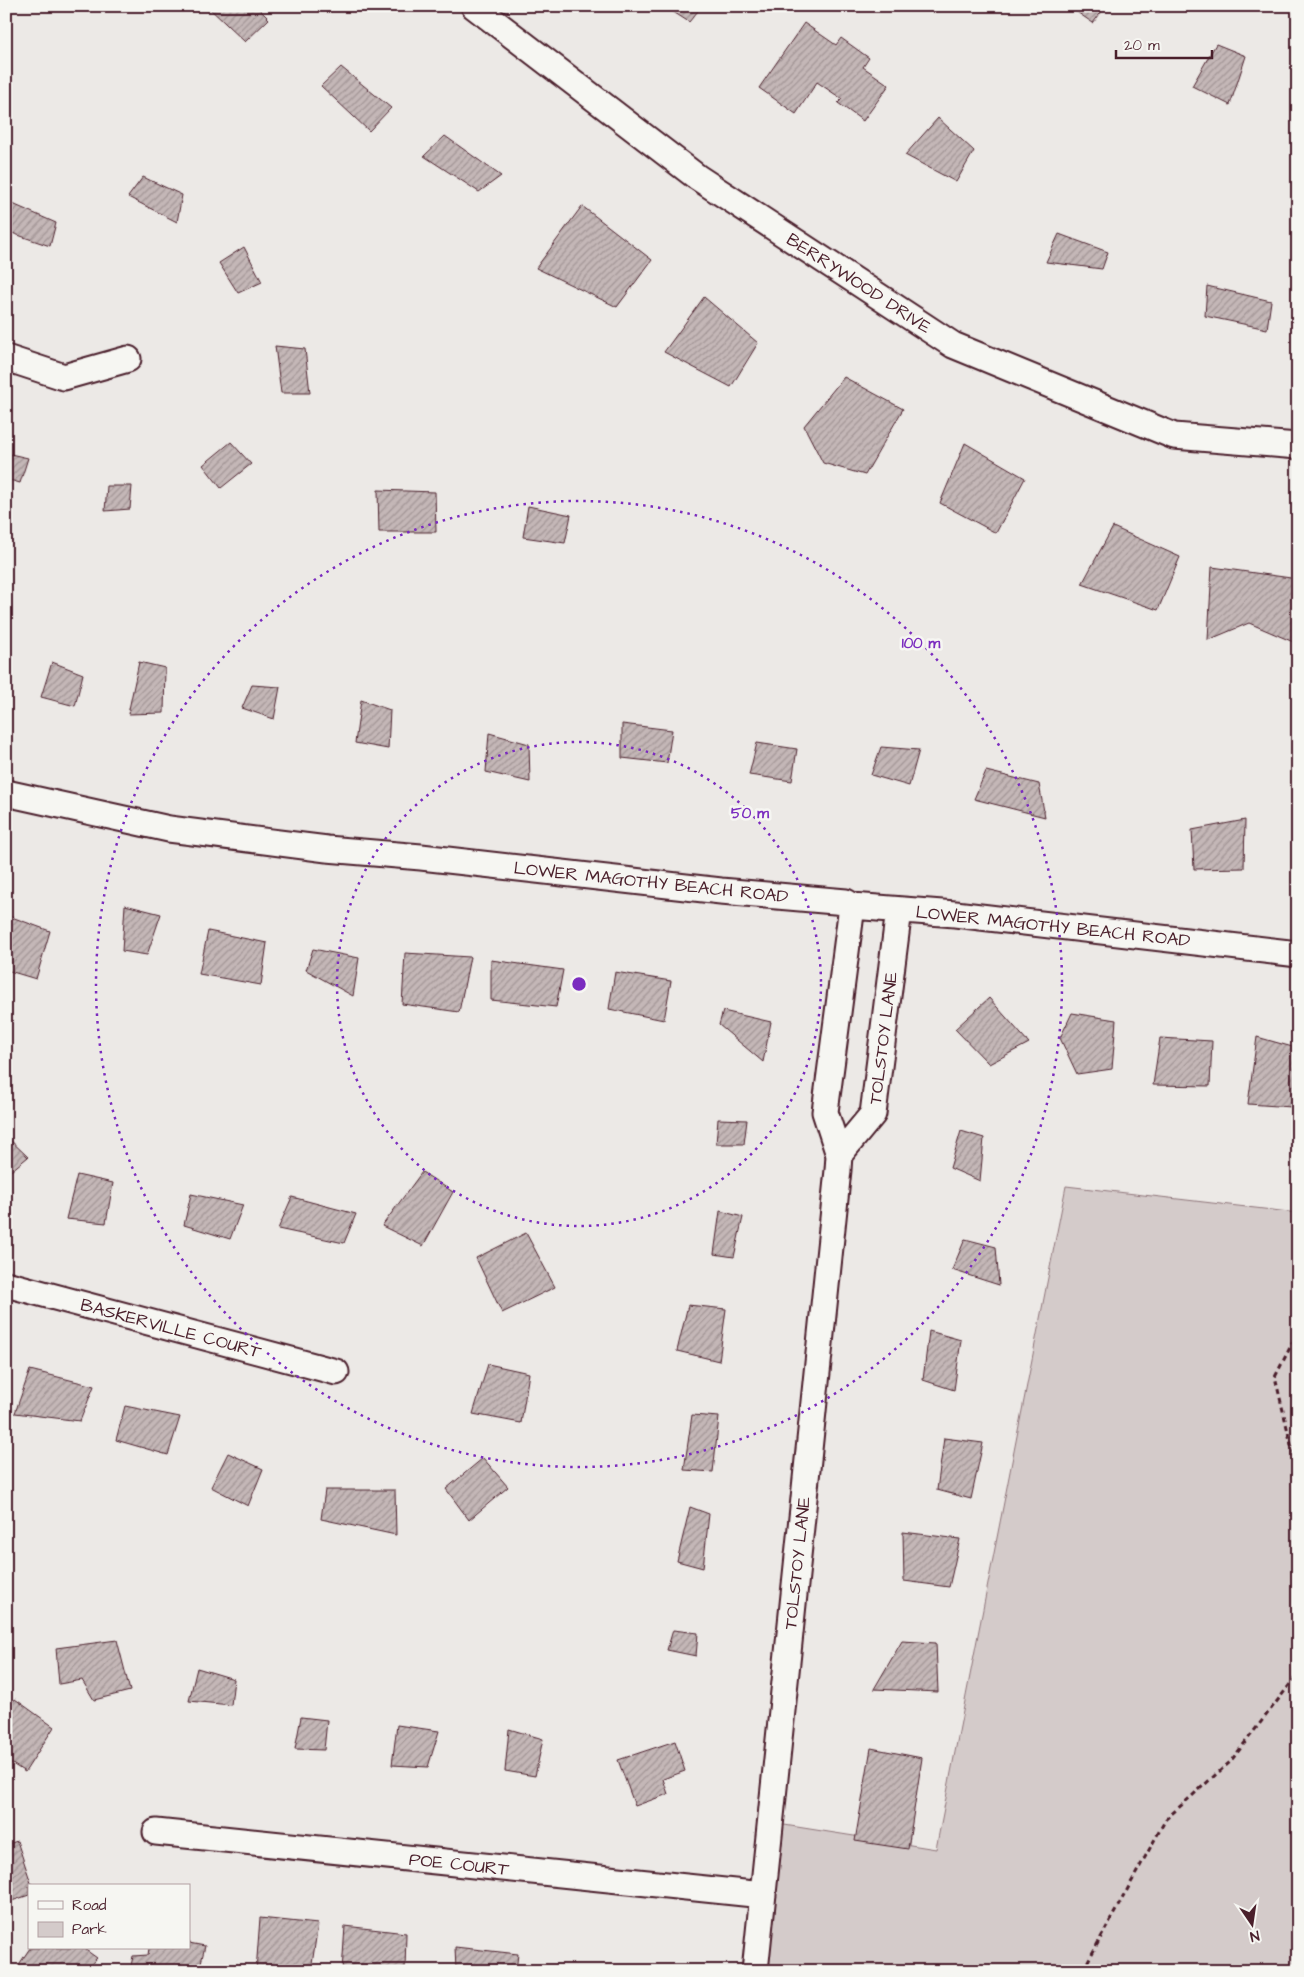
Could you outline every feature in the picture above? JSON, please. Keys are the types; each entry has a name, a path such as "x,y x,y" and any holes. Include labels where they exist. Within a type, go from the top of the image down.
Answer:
{"street":[{"name":"BERRYWOOD DRIVE","path":"474,6 696,177 953,345 1174,436 1298,446"},
{"path":"6,358 64,377 128,359"},
{"name":"LOWER MAGOTHY BEACH ROAD","path":"6,792 169,829 327,850 421,857 722,891 846,902 852,906 955,914 1298,954"},
{"name":"TOLSTOY LANE","path":"755,1971 840,1155 825,1112 852,906"},
{"name":"TOLSTOY LANE","path":"840,1155 873,1114 899,910"},
{"name":"BASKERVILLE COURT","path":"6,1284 336,1372"},
{"name":"POE COURT","path":"156,1832 763,1896"}],"path":[{"path":"1298,1332 1275,1377 1298,1474"},
{"path":"1090,1971 1088,1961 1166,1819 1230,1762 1298,1674"}],"green space":[{"path":"1066,1186 1298,1213 1298,1971 754,1971 778,1824 936,1849"}],"building":[{"path":"207,6 256,6 269,19 245,42"},
{"path":"664,6 702,6 689,22"},
{"path":"1068,6 1106,6 1093,23"},
{"path":"804,23 836,45 841,38 869,58 863,67 889,85 863,121 838,103 842,99 817,82 796,114 759,88"},
{"path":"1216,44 1246,56 1230,105 1192,86"},
{"path":"341,67 391,108 369,131 321,86"},
{"path":"938,118 974,151 956,182 905,155"},
{"path":"445,136 501,176 479,192 424,156"},
{"path":"143,177 182,195 177,222 128,197"},
{"path":"6,201 56,223 50,246 6,231"},
{"path":"582,206 652,260 617,307 536,268"},
{"path":"1059,234 1108,252 1102,269 1046,262"},
{"path":"244,247 262,282 238,293 219,263"},
{"path":"1207,286 1271,301 1267,329 1205,316"},
{"path":"704,297 758,343 731,387 664,352"},
{"path":"275,346 305,349 310,393 281,393"},
{"path":"844,377 903,409 865,475 823,463 804,426"},
{"path":"231,442 251,464 221,488 203,465"},
{"path":"965,443 1025,478 996,533 940,503"},
{"path":"6,453 28,458 20,483 6,479"},
{"path":"107,486 132,486 130,509 105,511"},
{"path":"378,490 435,492 436,532 379,532"},
{"path":"528,506 571,515 565,543 523,537"},
{"path":"1113,527 1180,557 1158,610 1082,584"},
{"path":"1212,567 1298,579 1298,644 1249,623 1208,640"},
{"path":"52,662 83,674 75,706 41,697"},
{"path":"139,662 165,668 164,713 128,714"},
{"path":"252,685 280,687 274,719 242,708"},
{"path":"361,700 390,710 388,749 355,743"},
{"path":"622,724 672,730 667,763 622,758"},
{"path":"489,733 529,744 530,782 486,772"},
{"path":"757,743 797,749 792,781 749,775"},
{"path":"881,747 919,750 909,786 871,775"},
{"path":"986,771 1039,784 1045,817 974,799"},
{"path":"1245,820 1244,868 1194,869 1192,830"},
{"path":"125,905 161,914 147,955 122,951"},
{"path":"6,915 50,931 36,979 6,970"},
{"path":"208,931 267,943 261,985 199,974"},
{"path":"313,949 359,958 353,996 306,970"},
{"path":"405,953 470,957 459,1012 402,1004"},
{"path":"491,960 563,970 556,1007 491,1000"},
{"path":"615,972 671,981 664,1020 609,1009"},
{"path":"989,998 1029,1043 989,1064 955,1029"},
{"path":"723,1011 771,1022 763,1062 719,1025"},
{"path":"1072,1013 1116,1020 1112,1069 1077,1074 1060,1038"},
{"path":"1257,1037 1296,1048 1292,1107 1248,1104"},
{"path":"1160,1038 1212,1041 1210,1086 1153,1085"},
{"path":"718,1119 747,1120 744,1144 716,1144"},
{"path":"961,1131 984,1138 980,1181 950,1168"},
{"path":"6,1136 28,1157 6,1175"},
{"path":"422,1172 453,1192 423,1246 382,1226"},
{"path":"77,1175 113,1183 106,1223 66,1219"},
{"path":"191,1194 243,1205 230,1239 184,1225"},
{"path":"292,1197 356,1214 344,1243 278,1229"},
{"path":"720,1211 743,1217 734,1257 714,1254"},
{"path":"526,1233 555,1287 502,1313 476,1258"},
{"path":"965,1239 996,1247 999,1285 952,1270"},
{"path":"688,1305 726,1309 719,1361 677,1351"},
{"path":"929,1331 961,1340 954,1390 923,1380"},
{"path":"488,1364 529,1373 521,1423 473,1414"},
{"path":"30,1370 94,1386 80,1421 15,1413"},
{"path":"125,1406 180,1417 168,1455 116,1440"},
{"path":"692,1415 719,1417 713,1472 684,1470"},
{"path":"944,1438 983,1443 971,1499 937,1490"},
{"path":"228,1453 263,1469 248,1506 211,1487"},
{"path":"483,1458 508,1487 469,1520 446,1489"},
{"path":"325,1490 395,1490 396,1535 321,1519"},
{"path":"690,1507 709,1514 703,1568 677,1561"},
{"path":"903,1532 960,1539 949,1587 904,1581"},
{"path":"673,1630 698,1633 696,1656 667,1650"},
{"path":"117,1640 130,1691 94,1700 82,1680 59,1684 56,1648"},
{"path":"902,1641 936,1643 938,1692 874,1689"},
{"path":"197,1668 234,1679 231,1705 189,1701"},
{"path":"15,1699 54,1727 25,1772 6,1760 6,1711"},
{"path":"301,1717 327,1720 324,1750 295,1749"},
{"path":"397,1725 439,1731 428,1767 392,1765"},
{"path":"509,1729 543,1739 535,1776 505,1771"},
{"path":"675,1741 685,1771 663,1779 668,1794 635,1806 618,1760"},
{"path":"871,1748 922,1758 908,1849 855,1841"},
{"path":"17,1841 31,1884 28,1884 28,1895 6,1903 6,1845"},
{"path":"260,1918 318,1924 311,1971 256,1971"},
{"path":"345,1926 406,1933 405,1971 342,1971"},
{"path":"190,1943 205,1946 199,1971 130,1971 133,1956 148,1955 149,1950 190,1950"},
{"path":"455,1947 518,1954 516,1971 456,1971"},
{"path":"29,1950 86,1950 97,1958 85,1971 24,1971 18,1966"}]}
